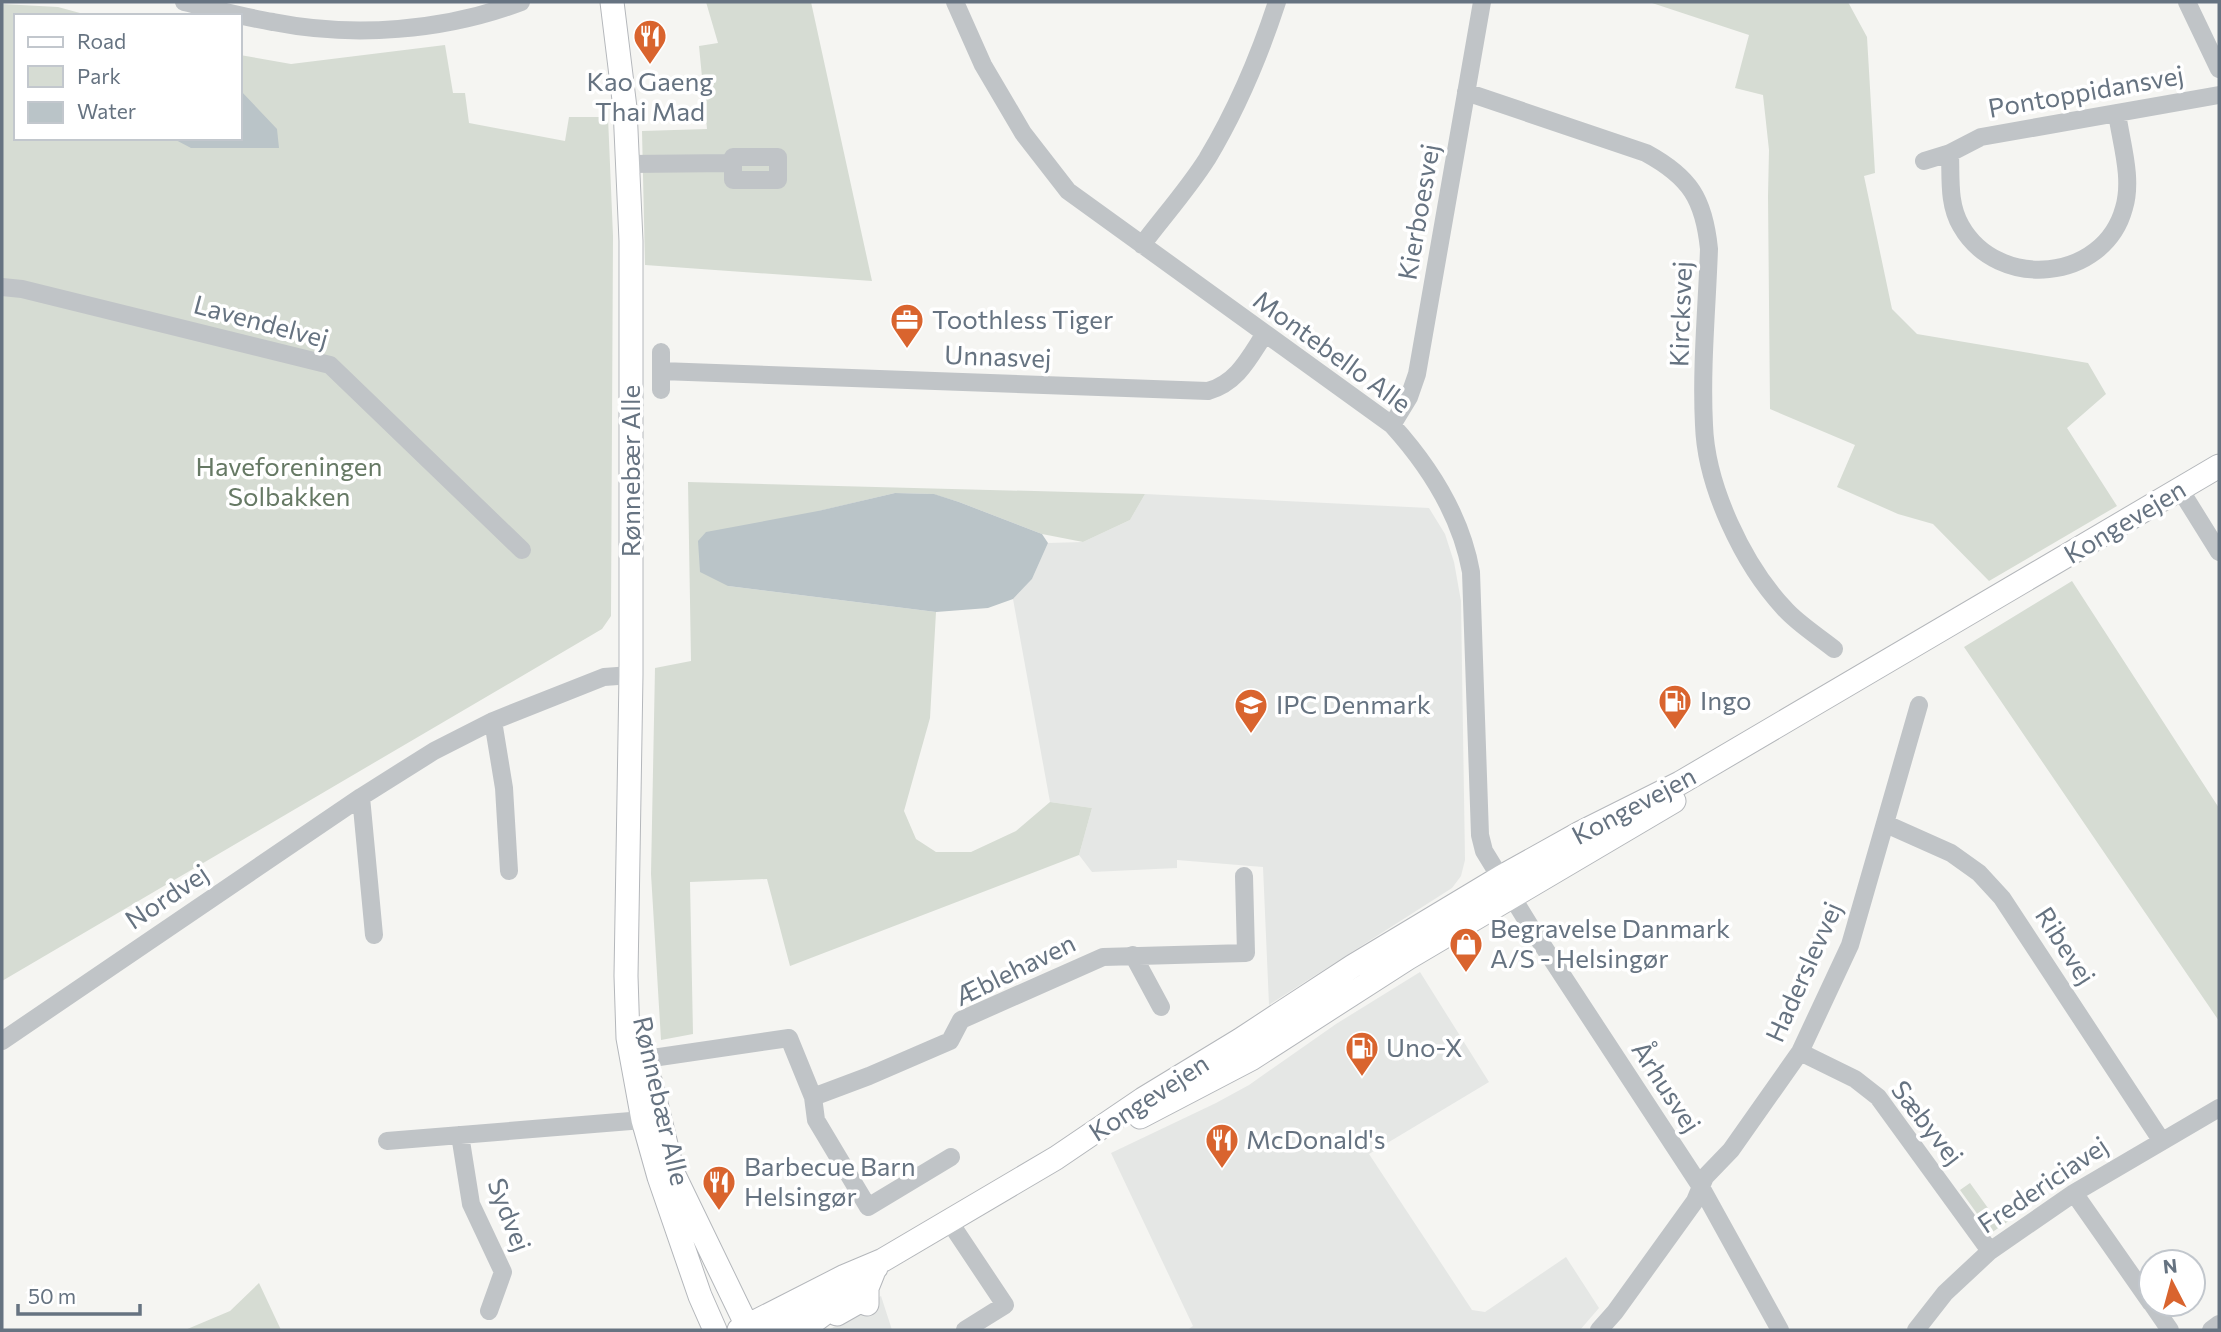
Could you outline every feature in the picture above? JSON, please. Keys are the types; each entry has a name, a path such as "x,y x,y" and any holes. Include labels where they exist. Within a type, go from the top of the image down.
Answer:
{"main road":[{"name":"Rønnebær Alle","path":"612,2 625,108 631,241 628,1038 639,1060 673,1173 709,1251 735,1298 743,1329"},
{"name":"Kongevejen","path":"1056,1158 1251,1059 1408,958 1513,898 2185,493 2219,466"},
{"name":"Kongevejen","path":"801,1330 841,1301 878,1266 1056,1158 1143,1099 1353,966 1500,877 1680,783 2185,493 2219,480"},
{"name":"Rønnebær Alle","path":"639,1060 643,1120 659,1177 700,1296 715,1330"},
{"path":"659,1177 700,1256 743,1329"},
{"name":"Kongevejen","path":"743,1329 845,1276 878,1266"},
{"path":"774,1330 878,1266"},
{"path":"811,1330 855,1303 863,1301 867,1304 867,1288 878,1266"}],"street":[{"path":"184,2 235,14"},
{"path":"242,16 321,29 368,30 415,27 462,19 521,2"},
{"name":"Montebello Alle","path":"955,2 983,65 1023,134 1068,191 1392,425 1416,452 1455,517 1466,546 1471,572 1476,668 1481,841 1500,877"},
{"path":"1142,245 1206,161 1240,100 1265,40 1277,2"},
{"name":"Kierboesvej","path":"1392,425 1409,397 1417,374 1482,2"},
{"path":"2187,2 2219,69"},
{"name":"Kircksvej","path":"1466,92 1646,153 1670,166 1690,186 1706,224 1709,248 1703,427 1709,461 1734,534 1753,570 1785,610 1834,649"},
{"name":"Pontoppidansvej","path":"1924,161 1950,153 1981,137 2219,95"},
{"path":"1950,153 1952,204 1960,226 1974,244 1993,259 2014,268 2038,271 2061,268 2082,260 2100,247 2114,230 2124,210 2128,188 2117,113"},
{"path":"629,164 733,163"},
{"name":"Lavendelvej","path":"2,287 22,289 330,365 522,550"},
{"name":"Unnasvej","path":"661,371 1208,391 1221,388 1236,377 1264,335"},
{"path":"661,352 661,390"},
{"path":"2185,493 2219,552"},
{"name":"Nordvej","path":"2,1041 361,797 434,751 493,722 604,677 631,676"},
{"name":"Haderslevvej","path":"1599,1330 1695,1201 1705,1177 1731,1150 1800,1052 1850,945 1919,705"},
{"path":"493,722 504,788 509,871"},
{"path":"361,797 374,935"},
{"name":"Ribevej","path":"1886,824 1951,853 1979,873 2002,898 2161,1140"},
{"name":"Æblehaven","path":"813,1097 950,1041 961,1020 1103,957 1246,953 1244,876"},
{"name":"Århusvej","path":"1500,877 1700,1187 1780,1330"},
{"path":"1133,955 1161,1007"},
{"path":"639,1060 789,1038 813,1097 816,1120 868,1207 951,1157"},
{"name":"Sæbyvej","path":"1800,1052 1855,1079 1878,1097 1990,1251"},
{"name":"Fredericiavej","path":"1916,1330 1945,1293 1990,1251 2074,1193 2219,1108"},
{"path":"387,1141 643,1120"},
{"name":"Sydvej","path":"460,1135 471,1204 503,1272 489,1311"},
{"path":"2074,1193 2137,1284"},
{"path":"949,1221 1005,1305 965,1330"},
{"path":"2211,1330 2219,1324"}],"shaded area":[{"name":"IPC Denmark","path":"1145,494 1429,508 1445,534 1454,562 1461,601 1465,860 1461,876 1452,888 1269,1005 1263,867 1177,860 1177,868 1092,872 1079,855 1092,808 1050,802 1013,599 1032,579 1048,543 1083,542 1130,520"},
{"path":"1420,972 1489,1082 1369,1154 1472,1310 1485,1312 1566,1257 1599,1308 1580,1330 1187,1330 1193,1326 1111,1153 1249,1085 1336,1024"},
{"path":"881,1296 892,1330 829,1330"}],"green space":[{"path":"706,2 811,2 872,281 645,265 642,131 707,129 699,46 718,43"},
{"path":"1649,2 1848,2 1867,37 1875,173 1864,176 1892,309 1917,334 2088,363 2106,394 2067,428 2117,506 1989,581 1933,524 1898,514 1837,487 1855,445 1770,409 1769,150 1763,95 1735,88 1749,35"},
{"name":"Haveforeningen Solbakken","path":"2,4 58,7 84,14 14,14 14,140 242,140 242,55 291,64 445,45 453,93 465,93 469,123 565,141 569,117 608,117 613,236 611,616 602,629 2,981"},
{"path":"688,482 1145,494 1130,520 1083,542 1042,534 933,494 895,493 819,511 728,586 936,612 930,718 904,811 916,839 936,852 971,852 1016,831 1050,802 1092,808 1079,855 790,966 767,879 690,882 693,1034 661,1040 651,874 655,668 691,661"},
{"path":"2072,581 2219,808 2219,1021 1964,647"},
{"path":"1970,1183 1998,1222 2016,1211 2019,1214 1991,1233 1960,1190"},
{"path":"259,1283 281,1330 185,1330 230,1311"}],"water":[{"path":"242,92 277,129 279,148 191,148 176,140 242,140"},
{"path":"895,493 934,494 1042,534 1048,543 1032,579 1013,599 988,608 936,612 728,586 700,572 698,541 706,532"}],"place":[{"name":"Kao Gaeng Thai Mad","path":"650,66"},
{"name":"Toothless Tiger","path":"907,350"},
{"name":"Ingo","path":"1675,731"},
{"name":"IPC Denmark","path":"1251,735"},
{"name":"Begravelse Danmark A/S - Helsingør","path":"1466,974"},
{"name":"Uno-X","path":"1362,1078"},
{"name":"McDonald's","path":"1222,1170"},
{"name":"Barbecue Barn Helsingør","path":"719,1212"}]}
